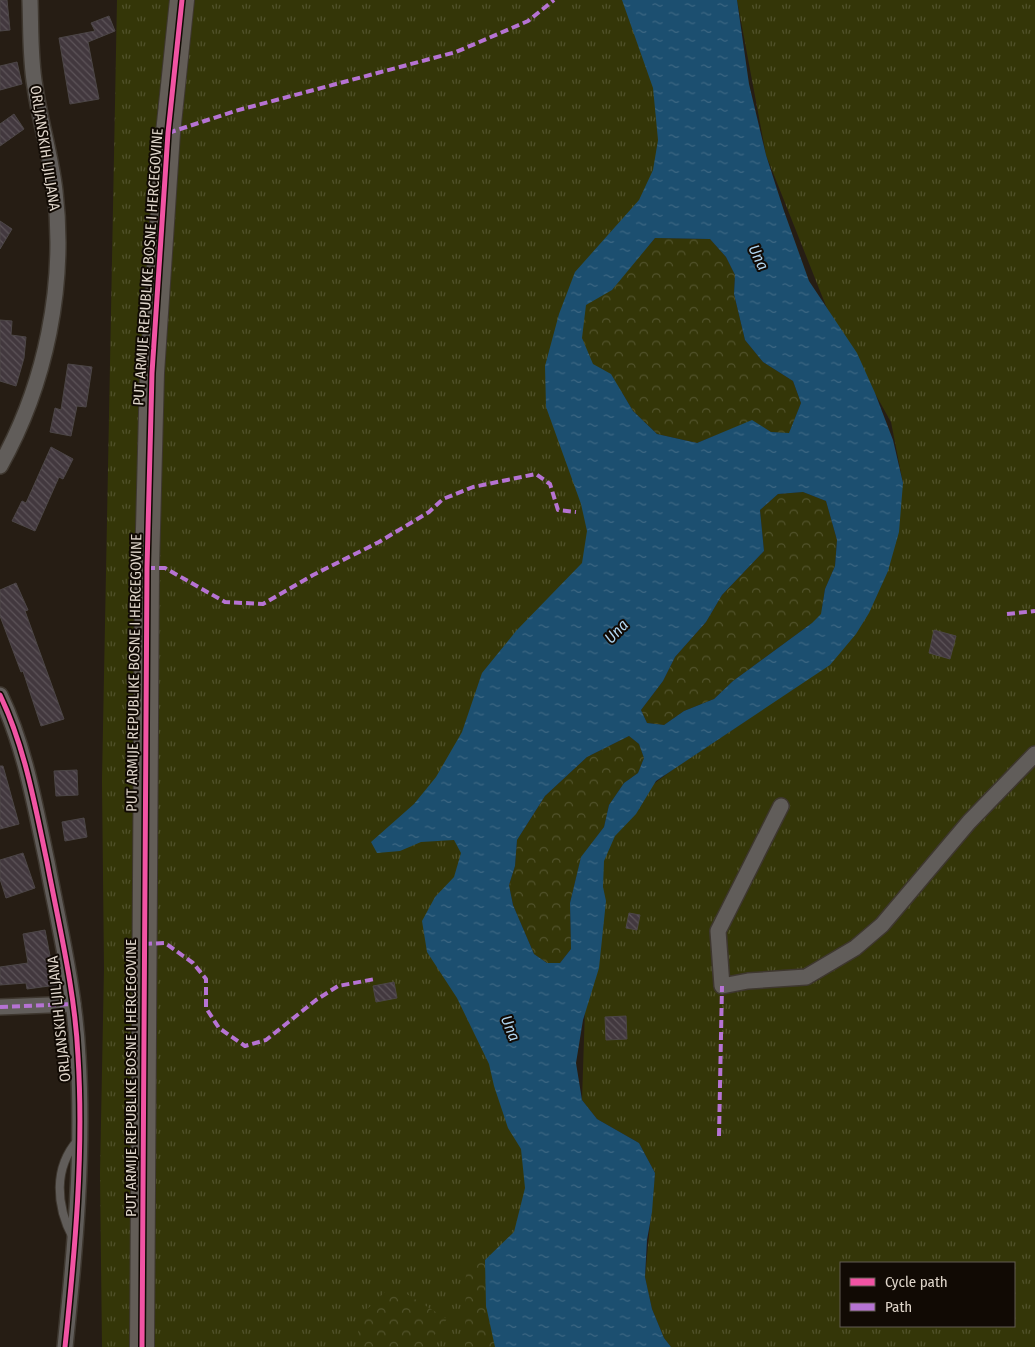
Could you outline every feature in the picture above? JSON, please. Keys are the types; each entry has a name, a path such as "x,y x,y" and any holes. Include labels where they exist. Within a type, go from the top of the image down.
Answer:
{"main road":[{"name":"PUT ARMIJE REPUBLIKE BOSNE I HERCEGOVINE","path":"142,1347 146,568 152,373 168,133 182,0"}],"street":[{"name":"ORLJANSKIH LJILJANA","path":"0,466 30,402 43,361 51,322 58,250 55,191 34,85 30,0"},
{"name":"ORLJANSKIH LJILJANA","path":"0,695 18,742 32,798 61,935 73,1004 78,1055 81,1136 75,1242 65,1347"},
{"path":"781,806 718,931 722,986 748,981 806,977 855,948 882,925 963,830 1035,754"},
{"path":"0,1008 73,1004"}],"green space":[{"path":"117,0 631,0 670,125 596,536 470,837 526,1150 531,1199 513,1347 102,1347 100,1174 104,969 102,781"},
{"path":"737,0 1035,0 1035,1347 671,1347 664,1338 652,1309 645,1277 655,1173 639,1143 597,1119 582,1100 588,918 602,851 631,801 675,768 750,718 903,483 891,422 826,306 766,155"},
{"path":"655,238 710,239 726,257 735,275 734,294 745,340 763,362 793,381 801,403 789,434 771,432 752,421 697,443 657,434 633,411 611,374 593,365 582,338 586,305 612,290"},
{"path":"803,492 826,501 837,540 835,566 825,589 821,614 812,623 733,681 714,699 684,711 664,725 647,723 641,710 663,681 675,657 706,622 722,595 764,551 760,510 778,494"},
{"path":"629,736 639,744 644,758 638,773 624,783 609,805 604,827 581,858 570,903 571,949 560,963 547,963 534,954 513,905 509,885 515,866 517,840 545,796 587,757"},
{"path":"485,1260 486,1306 495,1347 465,1347 466,1263"},
{"path":"392,1285 447,1319 425,1347 358,1347 358,1318"}],"water":[{"name":"Una","path":"622,0 737,0 749,84 766,155 784,211 809,281 857,353 893,440 903,483 899,532 888,571 869,613 856,634 830,665 656,781 636,814 615,836 604,861 603,887 606,901 599,968 583,1020 576,1063 582,1100 597,1119 639,1143 655,1173 652,1212 647,1240 645,1277 652,1309 664,1338 671,1347 495,1347 486,1306 485,1260 514,1232 525,1188 521,1149 508,1128 489,1064 457,998 427,952 422,921 435,897 454,877 461,853 454,840 421,842 400,851 377,853 371,842 414,804 436,777 462,732 482,673 516,631 582,563 587,531 581,504 546,407 545,366 559,314 575,272 639,200 653,170 658,140 653,88","holes":["655,238 710,239 726,257 735,275 734,294 745,340 763,362 793,381 801,403 789,433 771,432 752,420 697,443 657,434 633,411 611,374 593,364 582,338 586,305 612,290","803,492 826,501 837,540 835,566 825,589 821,614 812,623 733,681 714,699 684,711 664,725 647,723 641,710 663,681 675,657 706,622 722,595 764,551 760,510 778,494","629,736 639,744 644,758 638,773 624,783 609,805 604,827 581,857 570,903 571,949 560,963 547,963 534,954 513,905 509,885 515,866 517,840 545,796 587,757"]}],"building":[{"path":"0,0 7,0 10,30 0,31"},
{"path":"109,16 115,31 88,42 99,99 70,104 59,38 95,31 91,23"},
{"path":"17,62 22,84 0,90 0,66"},
{"path":"14,114 24,129 0,146 0,124"},
{"path":"0,221 12,229 0,249"},
{"path":"0,320 12,321 11,335 26,337 24,358 16,386 0,381"},
{"path":"68,364 92,367 86,407 77,406 71,436 50,432 55,408 61,410"},
{"path":"51,447 73,459 63,479 59,477 35,531 12,521 22,501 26,503"},
{"path":"16,583 28,610 25,611 64,719 41,726 23,671 21,672 0,616 0,590"},
{"path":"934,630 956,636 950,659 929,653"},
{"path":"0,766 3,766 19,824 0,829"},
{"path":"77,770 78,795 56,796 54,771"},
{"path":"84,818 87,837 65,841 62,822"},
{"path":"23,853 35,888 6,898 0,879 0,860"},
{"path":"629,913 640,915 637,930 626,928"},
{"path":"45,930 51,961 54,960 57,985 27,989 26,983 0,985 0,967 28,963 23,934"},
{"path":"394,982 397,998 376,1002 373,986"},
{"path":"626,1016 627,1039 606,1040 605,1017"}],"marked path":[{"path":"168,133 235,111 456,52 528,21 554,0"},
{"path":"147,568 165,568 225,602 263,604 313,575 379,542 429,512 443,499 473,487 536,474 550,484 558,510 576,512"},
{"path":"1007,614 1035,611"},
{"path":"144,944 165,943 193,963 206,979 206,1008 219,1028 245,1046 266,1040 316,1000 338,986 375,979"},
{"path":"719,1136 722,986"},
{"path":"0,1007 73,1004"}],"cycle path":[{"path":"142,1347 147,568 152,373 168,133 182,0"},
{"path":"0,695 23,756 33,798 74,1007 80,1092 80,1129 75,1238 65,1347"}]}
